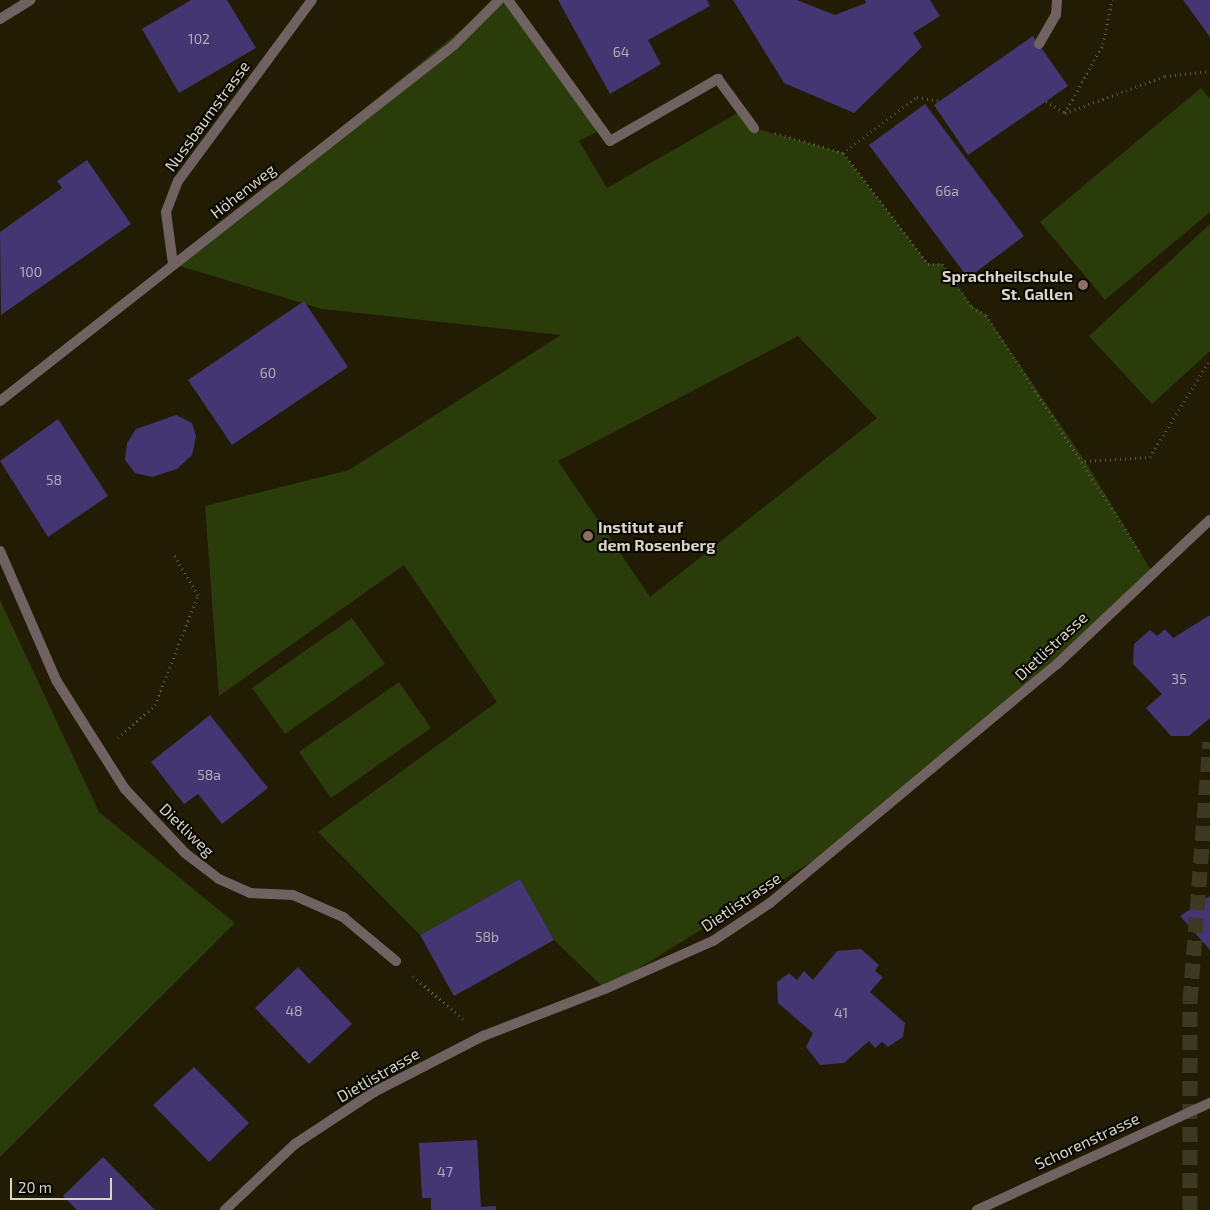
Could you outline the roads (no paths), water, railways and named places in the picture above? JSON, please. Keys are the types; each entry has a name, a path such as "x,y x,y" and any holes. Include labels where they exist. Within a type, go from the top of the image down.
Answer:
{"street":[{"path":"0,19 31,0"},
{"name":"Nussbaumstrasse","path":"173,264 166,212 178,181 312,0"},
{"name":"Höhenweg","path":"0,401 447,51 499,0"},
{"path":"508,0 610,141 718,78 754,128"},
{"path":"1039,44 1056,14 1057,0"},
{"name":"Dietlistrasse","path":"225,1210 294,1144 374,1092 483,1036 605,989 704,945 770,903 1057,664 1152,572 1210,520"},
{"name":"Dietliweg","path":"0,551 56,680 125,789 185,853 219,878 250,893 293,894 334,914 396,961"},
{"name":"Schorenstrasse","path":"977,1210 1210,1103"}],"tunnel":[{"path":"1190,1210 1190,1001 1210,742"}],"place":[{"name":"Sprachheilschule St. Gallen","path":"1083,285"},
{"name":"Institut auf dem Rosenberg","path":"588,536"}]}
